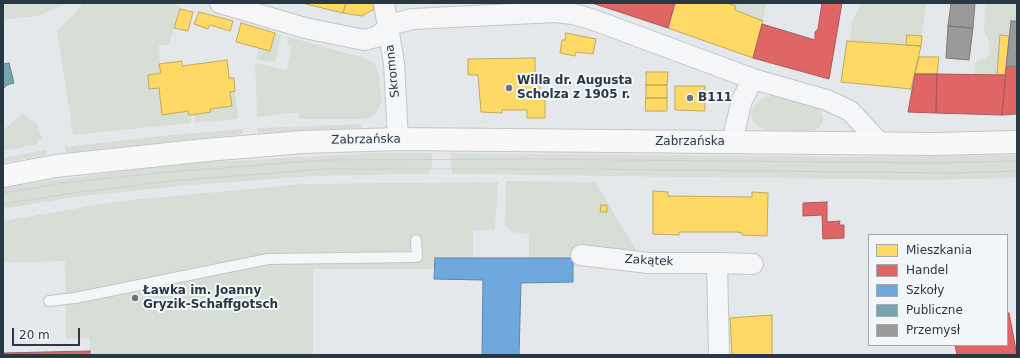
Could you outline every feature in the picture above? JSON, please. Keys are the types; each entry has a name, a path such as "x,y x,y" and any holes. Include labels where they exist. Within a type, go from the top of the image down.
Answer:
{"street":[{"path":"220,3 305,28 364,40 376,37 399,22 412,19 555,12 573,14 591,19 753,79 827,100 850,111 881,144"},
{"name":"Skromna","path":"384,3 394,63 398,139"},
{"name":"Zabrzańska","path":"732,142 742,100 753,79"},
{"name":"Zabrzańska","path":"3,176 56,166 206,150 303,142 398,139 881,144 1017,142"},
{"name":"Zakątek","path":"581,255 648,263 753,264"},
{"path":"717,263 719,355"}],"lane":[{"path":"49,301 75,298 268,259 417,257 416,240"}],"shaded area":[{"path":"3,3 66,4 38,16 3,20"},
{"path":"83,3 168,3 180,6 169,45 159,45 161,73 148,75 149,89 159,88 162,115 188,111 189,115 191,115 191,123 73,135 57,30"},
{"path":"727,3 766,3 763,21 735,10 736,6"},
{"path":"861,3 926,3 922,36 908,35 906,45 850,41 852,21"},
{"path":"985,3 1017,3 1017,21 1011,21 1009,36 1000,36 997,75 974,75 976,62 984,59 989,54 989,43 984,30"},
{"path":"275,33 281,35 275,63 256,59 259,48 270,51"},
{"path":"289,37 367,59 375,63 378,72 382,101 376,113 369,118 359,119 299,119 299,112 257,117 255,63 287,70 291,47 287,46"},
{"path":"235,91 238,119 195,123 195,114 210,112 210,109 231,106 230,92"},
{"path":"776,94 820,108 823,120 820,127 814,131 768,130 759,127 753,120 751,114 754,106 764,97"},
{"path":"23,114 37,124 42,139 37,140 38,144 3,151 3,130"},
{"path":"361,124 361,128 257,133 257,128"},
{"path":"244,129 242,134 66,153 65,147 170,135"},
{"path":"46,150 46,155 3,163 3,158"},
{"path":"374,153 432,153 432,167 427,174 314,176 191,185 73,197 3,209 3,188 18,185 177,164"},
{"path":"450,153 852,157 1017,155 1017,178 926,180 452,174"},
{"path":"506,181 595,182 641,258 596,266 573,265 573,258 529,258 529,234 512,232 505,224"},
{"path":"498,182 495,229 473,231 473,258 435,269 313,269 313,355 90,355 90,338 66,339 65,261 3,263 3,221 120,201 304,184"}],"building: Mieszkania":[{"path":"302,3 346,3 343,13"},
{"path":"346,3 373,3 374,9 362,16 343,13"},
{"path":"675,3 727,3 736,6 735,10 763,21 753,58 668,28"},
{"path":"180,9 193,12 188,31 174,28"},
{"path":"199,12 233,21 230,31 210,25 208,29 194,24"},
{"path":"241,23 275,33 270,51 236,42"},
{"path":"566,33 596,39 593,54 576,52 575,56 560,53 562,40 565,40"},
{"path":"907,35 922,36 921,46 906,45"},
{"path":"1000,35 1009,36 1006,75 997,75"},
{"path":"847,41 921,46 911,89 841,82"},
{"path":"919,57 939,57 937,74 915,74"},
{"name":"Willa dr. Augusta Scholza z 1905 r.","path":"535,58 535,83 540,83 540,97 545,97 545,118 527,118 527,110 502,110 502,113 481,112 478,75 468,75 468,59"},
{"path":"227,60 229,78 234,78 235,91 230,92 232,106 210,109 211,112 191,115 189,115 188,111 162,115 159,88 149,89 148,75 161,73 159,64 182,61 182,66"},
{"path":"646,72 668,72 667,85 646,85"},
{"path":"646,85 667,85 667,98 646,98"},
{"name":"B111","path":"675,86 705,86 705,111 675,110"},
{"path":"646,98 667,98 667,111 645,111"},
{"path":"653,191 668,192 668,196 752,197 752,192 768,193 767,236 742,235 742,233 737,232 679,232 679,235 653,234"},
{"path":"601,205 607,205 607,212 600,212"},
{"path":"772,315 772,355 732,355 730,318"}],"building: Handel":[{"path":"592,3 675,3 668,28"},
{"path":"822,3 842,3 829,79 753,58 762,24 815,40 815,32 818,29"},
{"path":"1017,66 1017,114 1002,115 1006,67"},
{"path":"915,74 937,74 936,113 908,112"},
{"path":"937,74 1006,75 1002,115 936,113"},
{"path":"827,202 827,222 840,221 839,225 844,225 844,238 823,239 822,215 803,216 803,203"},
{"path":"1008,314 1017,355 957,355 955,346 1008,346"},
{"path":"90,351 90,355 3,355 3,353"}],"building: Szkoły":[{"path":"435,258 573,258 573,282 521,283 519,355 482,355 483,280 434,279"}],"building: Publiczne":[{"path":"9,63 14,83 7,85 3,89 3,64"}],"building: Przemysł":[{"path":"951,3 975,3 973,28 948,26"},
{"path":"1011,21 1017,21 1017,66 1006,67"},
{"path":"948,26 973,28 969,60 946,58"}],"tram line":[{"path":"3,193 71,182 169,172 324,160 522,159 936,163 1017,161"},
{"path":"3,204 73,193 170,181 325,169 577,169 953,173 1017,171"}],"place":[{"name":"Willa dr. Augusta Scholza z 1905 r.","path":"509,88"},
{"name":"B111","path":"690,98"},
{"name":"Ławka im. Joanny Gryzik-Schaffgotsch","path":"135,298"}]}
